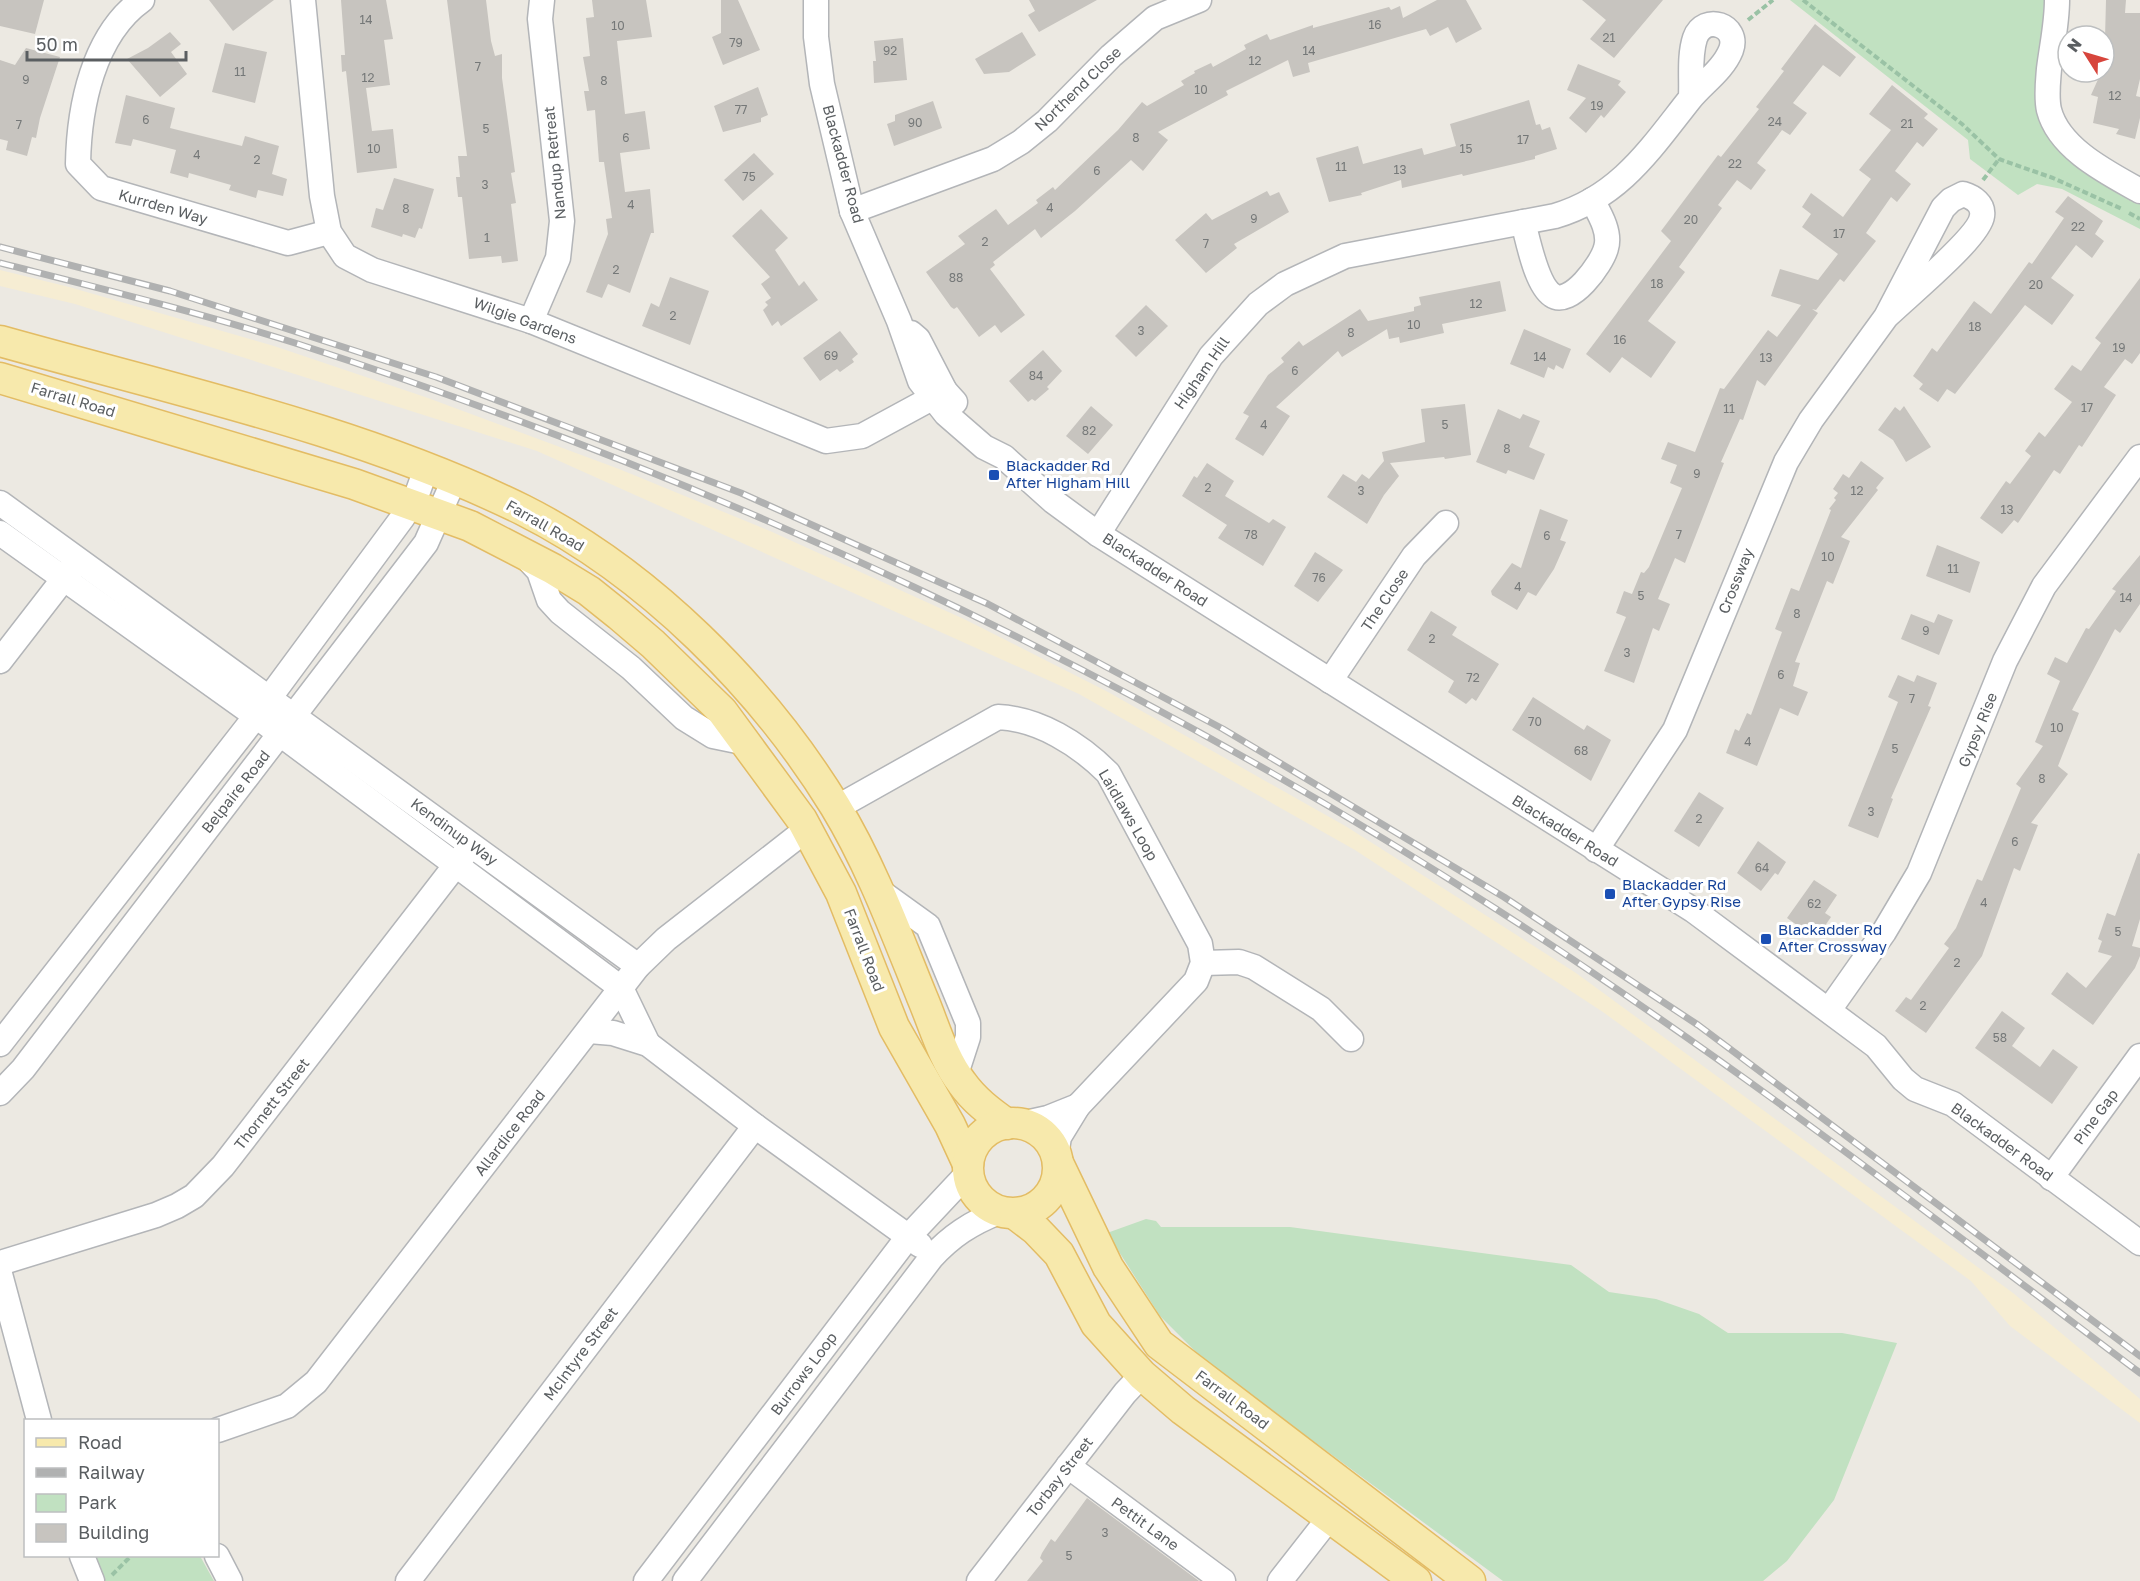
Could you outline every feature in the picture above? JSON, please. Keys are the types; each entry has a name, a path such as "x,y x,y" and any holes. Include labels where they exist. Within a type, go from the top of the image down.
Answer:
{"main road":[{"name":"Farrall Road","path":"0,341 297,424 454,480 525,512 584,548 680,619 755,695 836,808 876,888 956,1074 979,1103 1014,1124"},
{"name":"Farrall Road","path":"39,352 34,366 45,377 147,409 180,432"},
{"name":"Farrall Road","path":"0,378 354,484 411,504 470,526 589,591 653,644 722,711 807,829 841,893 894,1027 950,1125 968,1168"},
{"path":"1007,1213 1030,1210 1043,1203 1055,1185 1057,1160 1046,1137 1035,1129 1014,1124 993,1128 981,1136 972,1149 968,1168 975,1193 986,1205 1007,1213 1036,1230 1059,1254 1096,1324 1142,1375 1183,1410 1416,1581"},
{"name":"Farrall Road","path":"1057,1160 1108,1267 1159,1344 1470,1581"}],"street":[{"name":"Kurrden Way","path":"142,0 130,8 100,50 78,132 78,164 101,189 288,243 329,232"},
{"name":"Wilgie Gardens","path":"303,0 322,196 329,232 345,256 372,270 531,321 826,441 862,436 939,394"},
{"name":"Nandup Retreat","path":"531,321 558,258 562,221 540,19 542,0"},
{"name":"Blackadder Road","path":"816,0 816,37 822,84 852,211 899,321 918,339 939,394 994,437 1004,457 1053,501 1098,534 1693,910 1876,1046 1903,1079 1915,1089 1953,1104 2140,1244"},
{"name":"Northend Close","path":"852,211 993,159 1021,142 1047,121 1111,56 1149,9 1199,0"},
{"path":"2057,0 2049,67 2049,111 2059,131 2075,147 2111,174 2140,191"},
{"path":"1691,98 1693,51 1700,29 1709,23 1718,24 1731,34"},
{"name":"Higham Hill","path":"1098,534 1210,356 1258,304 1285,284 1345,256 1573,211 1617,184 1663,138 1691,98 1718,70 1730,53 1733,42 1731,34"},
{"name":"Crossway","path":"1596,850 1675,730 1786,462 1811,420 1886,317 1943,208 1951,200 1963,194 1971,197 1980,205 1983,216 1971,237 1886,317"},
{"path":"1523,222 1538,273 1550,294 1558,298 1571,296 1592,273 1606,249 1607,236 1592,200"},
{"name":"Gypsy Rise","path":"1829,1010 1884,932 1919,873 2005,661 2044,586 2140,457"},
{"name":"Belpaire Road","path":"0,1044 256,716 411,504 426,469"},
{"name":"Belpaire Road","path":"0,1093 23,1069 426,543 454,480"},
{"path":"0,503 70,569"},
{"name":"The Close","path":"1330,681 1414,556 1446,523"},
{"path":"0,533 70,569"},
{"path":"0,661 70,569"},
{"name":"Kendinup Way","path":"70,569 270,696 287,724"},
{"name":"Kendinup Way","path":"70,569 256,716 287,724 372,787 471,845 638,966"},
{"name":"Laidlaws Loop","path":"836,808 998,717 1018,718 1040,725 1094,758 1108,773 1200,944 1203,963"},
{"name":"Kendinup Way","path":"372,787 456,865 539,924 621,988"},
{"name":"Allardice Road","path":"219,1430 287,1406 316,1382 638,966 666,939 807,829"},
{"name":"Thornett Street","path":"0,1263 156,1215 194,1196 223,1166 471,845"},
{"path":"539,924 554,905"},
{"path":"1057,1160 1059,1137 1078,1106 1196,981 1203,963 1239,962 1254,967 1321,1009 1351,1039"},
{"path":"621,988 648,1044"},
{"path":"589,1031 613,1033 648,1044 755,1126 935,1254"},
{"name":"Pine Gap","path":"2051,1178 2140,1056"},
{"path":"1014,1124 1048,1118 1078,1106"},
{"name":"McIntyre Street","path":"408,1581 755,1126"},
{"name":"Burrows Loop","path":"646,1581 908,1237 968,1168"},
{"name":"Burrows Loop","path":"686,1581 935,1254 953,1236 973,1222 1007,1213"},
{"path":"0,1274 9,1350 39,1419"},
{"path":"817,1357 843,1374"},
{"name":"Torbay Street","path":"979,1581 1142,1375"},
{"path":"751,1444 775,1463"},
{"name":"Pettit Lane","path":"1068,1466 1223,1581"},
{"path":"1280,1581 1330,1517"},
{"path":"684,1533 710,1550"},
{"path":"83,1557 99,1580"},
{"path":"218,1557 230,1581"}],"path":[{"path":"1731,34 1773,0"},
{"path":"1803,0 1962,124 1974,138 1999,159 2053,178 2140,219"},
{"path":"99,1580 130,1557"}],"green space":[{"path":"1790,0 2045,0 2040,117 2054,145 2099,180 2140,204 2140,229 2062,189 2037,184 2018,195 1970,159 1968,140"},
{"path":"1146,1219 1156,1221 1161,1227 1290,1227 1571,1265 1609,1292 1656,1299 1699,1314 1728,1333 1842,1333 1897,1343 1834,1500 1787,1561 1763,1581 1503,1581 1206,1362 1160,1316 1107,1233"},
{"path":"90,1557 201,1557 214,1581 99,1581"}],"sand":[{"path":"0,270 69,287 274,346 428,398 619,469 770,531 966,620 1108,692 1347,827 1576,973 2013,1293 2140,1399 2140,1423 2010,1326 1971,1281 1603,1012 1355,850 1079,694 537,451 75,304 0,286"}],"building":[{"path":"0,0 44,0 35,34 0,26"},
{"path":"209,0 274,0 233,31"},
{"path":"341,0 386,0 393,39 384,40 390,85 366,88 372,131 393,129 397,168 357,173 346,71 342,72 341,55 345,55"},
{"path":"447,0 486,0 495,56 502,54 502,78 515,172 511,173 516,203 511,204 518,261 502,263 501,256 469,259 462,197 458,197 456,177 460,177 458,156 467,156"},
{"path":"592,0 646,0 652,37 617,41 625,114 645,111 650,149 620,153 625,192 650,189 654,233 651,233 630,293 608,284 602,298 586,292 608,234 606,219 612,218 604,162 599,162 595,110 587,111 584,91 589,91 583,57 590,56 586,18 594,17"},
{"path":"721,0 738,0 760,50 723,65 712,37 721,33"},
{"path":"1029,0 1097,0 1039,32 1028,15 1035,11"},
{"path":"1437,0 1466,0 1482,29 1456,43 1448,27 1430,36 1426,29 1308,63 1310,72 1293,77 1288,60 1226,91 1228,95 1158,132 1168,140 1143,171 1131,160 1075,211 1041,238 1035,229 993,262 995,265 990,269 1025,315 1001,333 995,325 979,337 957,307 954,309 951,307 926,272 965,244 958,236 996,209 1008,225 1038,203 1036,200 1053,187 1055,190 1118,130 1142,102 1147,106 1184,85 1181,81 1195,73 1194,71 1211,63 1213,67 1246,49 1244,45 1267,34 1270,40 1313,25 1313,28 1389,7 1391,10 1400,6 1403,18"},
{"path":"1582,0 1663,0 1614,58 1590,39 1606,20"},
{"path":"2106,0 2126,0 2125,13 2140,13 2140,79 2136,96 2140,97 2140,118 2135,139 2116,134 2119,129 2093,123 2098,97 2091,95 2096,84 2116,84 2116,24 2105,24"},
{"path":"1815,24 1856,57 1840,77 1823,65 1793,103 1807,113 1790,135 1782,130 1757,163 1766,170 1751,190 1737,180 1718,205 1722,208 1679,267 1685,272 1648,321 1676,342 1651,378 1622,357 1610,373 1586,354 1671,241 1661,231 1718,155 1721,157 1759,109 1756,107 1784,71 1781,69"},
{"path":"170,32 181,44 171,52 187,74 160,97 127,59 148,48"},
{"path":"1022,32 1036,55 1009,72 984,74 975,59"},
{"path":"903,38 907,80 874,83 873,61 876,61 874,41"},
{"path":"225,43 267,52 255,103 212,92"},
{"path":"26,48 60,57 40,118 36,138 32,137 27,156 6,150 8,141 0,139 0,60 15,65"},
{"path":"1578,64 1621,81 1618,85 1626,92 1604,118 1601,115 1586,133 1569,118 1586,98 1567,90"},
{"path":"1892,85 1928,114 1924,118 1938,129 1923,147 1917,142 1895,171 1911,184 1897,202 1891,197 1866,233 1876,241 1844,282 1840,279 1816,310 1812,309 1818,313 1765,386 1757,380 1743,420 1740,419 1721,462 1724,463 1685,563 1675,558 1658,599 1670,604 1659,631 1653,628 1634,683 1604,671 1626,617 1616,613 1624,591 1632,594 1641,572 1644,573 1649,567 1682,488 1670,483 1677,465 1661,459 1668,442 1695,452 1720,388 1724,389 1768,330 1777,337 1801,305 1771,296 1780,269 1818,280 1838,254 1802,227 1811,214 1802,207 1811,193 1843,217 1871,179 1859,170 1891,130 1869,114"},
{"path":"758,87 768,115 761,118 761,122 723,132 714,106"},
{"path":"126,95 175,108 170,128 242,146 245,136 279,146 272,174 287,179 283,196 258,190 256,198 229,190 231,185 189,173 188,178 170,173 176,150 133,139 131,146 115,143"},
{"path":"1529,100 1536,125 1540,124 1542,130 1550,127 1557,149 1535,156 1535,159 1463,176 1462,174 1402,188 1401,180 1361,193 1362,195 1329,202 1316,158 1358,146 1363,164 1422,148 1424,155 1456,146 1450,124"},
{"path":"933,101 942,128 894,146 887,124 895,121 895,115"},
{"path":"754,153 774,174 743,201 724,180"},
{"path":"394,178 434,189 422,229 419,228 415,238 403,234 402,237 371,227 376,208 383,210"},
{"path":"1267,191 1270,196 1279,192 1289,212 1234,244 1237,248 1206,273 1175,240 1206,213 1212,220"},
{"path":"2068,196 2103,221 2095,234 2104,241 2092,258 2076,245 2051,278 2074,295 2052,325 2025,305 1955,394 1947,389 1938,402 1919,389 1923,384 1913,376 1932,348 1937,352 1974,301 1991,314 2029,262 2032,264 2064,218 2055,212"},
{"path":"761,209 788,238 775,250 799,286 804,281 818,300 781,326 778,321 772,326 763,310 768,305 765,302 771,298 761,284 770,277 732,236"},
{"path":"670,277 709,291 690,345 642,326 651,303 659,307"},
{"path":"2140,278 2140,353 2132,364 2125,359 2104,387 2116,395 2082,447 2079,445 2060,474 2054,470 2018,523 2014,520 2002,534 1980,518 2006,481 2010,484 2031,456 2025,451 2039,432 2045,437 2072,402 2054,389 2072,365 2081,371 2101,343 2095,338"},
{"path":"1500,281 1506,311 1442,324 1444,333 1400,343 1399,337 1389,339 1387,329 1342,357 1338,351 1276,407 1290,416 1263,456 1235,439 1249,416 1243,413 1268,375 1284,362 1281,358 1299,341 1303,346 1360,309 1368,321 1414,311 1414,307 1421,305 1419,297"},
{"path":"1146,305 1168,326 1136,357 1115,336"},
{"path":"1524,329 1571,349 1563,369 1556,365 1554,370 1548,367 1544,378 1510,364"},
{"path":"840,331 858,354 852,359 854,362 840,372 837,369 820,381 803,358"},
{"path":"1043,350 1062,371 1047,387 1049,389 1035,401 1032,399 1028,402 1009,381"},
{"path":"1465,404 1471,455 1390,463 1399,476 1384,495 1367,524 1327,497 1343,474 1356,482 1362,474 1369,479 1384,461 1382,452 1425,442 1421,409"},
{"path":"1091,406 1113,425 1088,454 1066,436"},
{"path":"1904,406 1931,447 1906,462 1893,440 1878,430 1895,407 1900,411"},
{"path":"1498,409 1520,419 1523,414 1540,421 1529,447 1545,454 1534,480 1508,470 1506,474 1476,462"},
{"path":"1861,461 1884,478 1876,488 1878,490 1841,537 1850,541 1833,584 1827,581 1795,662 1800,663 1793,686 1808,692 1798,716 1780,708 1757,766 1726,753 1735,729 1739,731 1747,713 1751,715 1782,632 1775,629 1791,588 1799,591 1831,510 1829,509 1836,500 1834,498 1838,493 1833,489 1843,474 1849,478"},
{"path":"1207,463 1234,481 1225,496 1269,523 1273,519 1286,527 1263,566 1218,538 1227,525 1182,496 1194,476 1197,478"},
{"path":"1540,509 1568,520 1560,540 1566,542 1554,569 1536,596 1528,592 1517,610 1492,595 1491,591 1512,563 1521,568"},
{"path":"1937,545 1980,562 1970,593 1926,576"},
{"path":"1315,552 1343,570 1318,602 1294,586"},
{"path":"2140,555 2140,604 2120,633 2115,629 2072,710 2079,713 2058,766 2068,774 2031,823 2038,825 2020,871 2014,868 1982,956 1926,1033 1895,1011 1906,997 1911,1000 1949,948 1944,944 1956,928 1977,879 1982,881 2021,788 2016,784 2043,746 2035,742 2060,681 2047,674 2055,657 2067,663 2086,628 2089,629 2116,591 2112,589"},
{"path":"1431,611 1457,627 1452,635 1499,664 1476,701 1472,698 1466,704 1448,692 1454,681 1407,650"},
{"path":"1911,614 1934,623 1938,614 1953,620 1939,655 1901,639"},
{"path":"1898,675 1914,682 1917,675 1937,683 1928,706 1931,707 1891,798 1893,799 1878,838 1848,826 1898,702 1888,697"},
{"path":"1533,697 1584,730 1587,725 1611,740 1591,781 1512,730"},
{"path":"1699,792 1724,808 1699,847 1674,831"},
{"path":"1758,841 1786,862 1778,875 1775,873 1761,891 1737,873"},
{"path":"2138,853 2140,854 2140,919 2132,946 2140,948 2140,956 2135,968 2093,1025 2051,994 2067,972 2086,988 2112,956 2098,952 2102,941 2098,939 2107,913 2115,916"},
{"path":"1814,880 1837,895 1825,913 1831,917 1820,933 1815,930 1811,935 1787,918"},
{"path":"2002,1011 2025,1028 2012,1046 2040,1067 2053,1049 2078,1067 2052,1104 1975,1048"},
{"path":"1087,1498 1199,1581 1027,1581 1043,1561 1040,1558 1051,1539 1055,1542"}],"railway":[{"path":"0,247 170,291 436,377 741,493 988,604 1223,729 1504,897 1698,1025 2140,1356"},
{"path":"0,263 222,321 295,343 452,397 608,455 762,519 914,587 1063,660 1210,738 1355,821 1579,963 1822,1135 2140,1373"}],"place":[{"name":"Blackadder Rd After Higham Hill","path":"994,475"},
{"name":"Blackadder Rd After Gypsy Rise","path":"1610,894"},
{"name":"Blackadder Rd After Crossway","path":"1766,939"}]}
